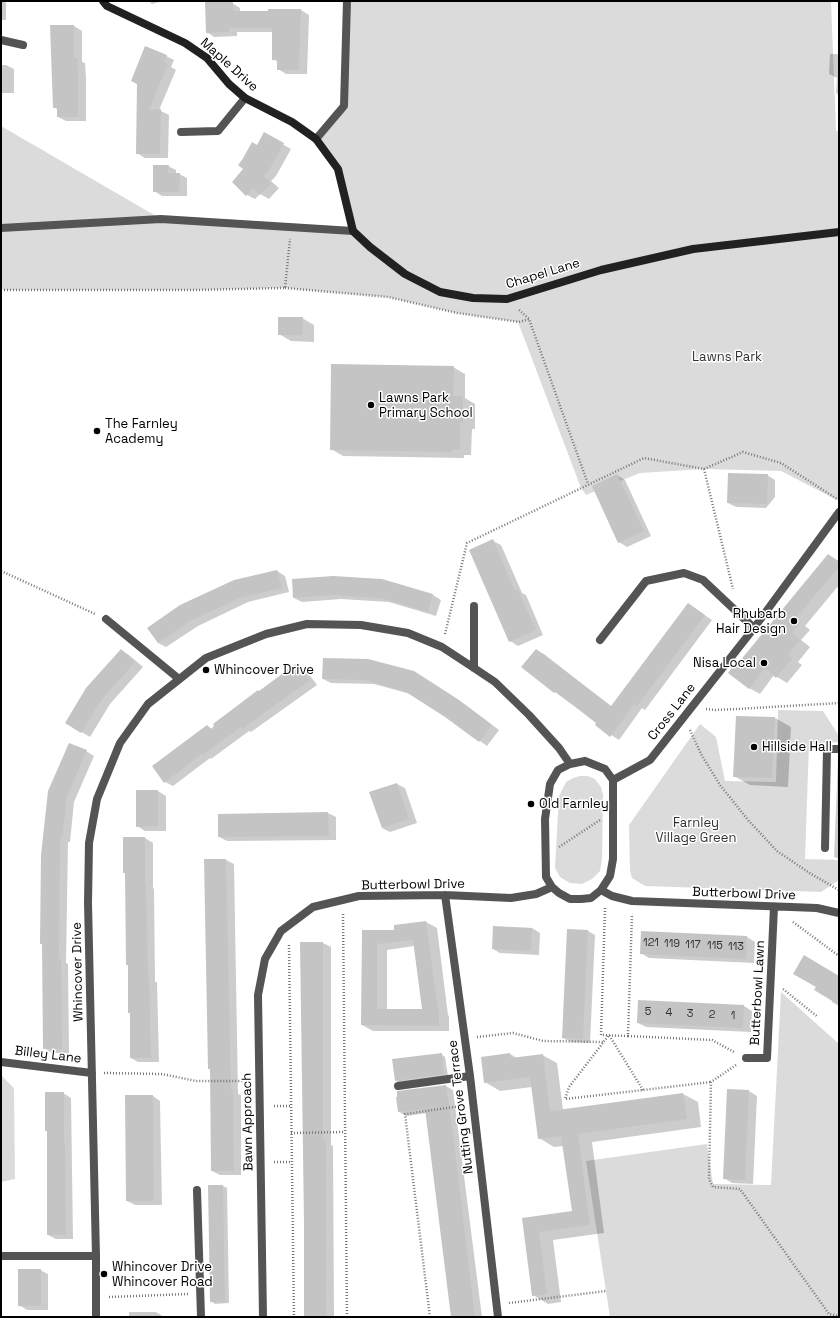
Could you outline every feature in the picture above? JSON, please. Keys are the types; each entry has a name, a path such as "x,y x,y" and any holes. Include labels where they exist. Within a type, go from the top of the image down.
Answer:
{"street":[{"name":"Maple Drive","path":"103,1 107,6 185,43 208,58 229,84 245,98 292,122 316,139"},
{"path":"1,228 161,219 353,231 338,168 316,139 344,106 347,1"},
{"path":"1,40 23,45"},
{"path":"181,132 218,131 245,98"},
{"name":"Chapel Lane","path":"353,231 370,247 406,274 440,292 473,298 507,299 601,270 692,249 839,232"},
{"name":"Cross Lane","path":"613,780 650,760 754,628 839,512"},
{"path":"600,640 646,581 684,573 703,580 754,628"},
{"path":"474,606 474,668"},
{"path":"106,619 179,679"},
{"name":"Whincover Drive","path":"96,1317 88,904 89,843 98,799 120,743 148,704 206,658 266,634 307,624 361,625 408,634 442,647 474,668 495,682 529,714 559,748 570,764"},
{"path":"825,848 827,749 839,749"},
{"path":"585,761 605,769 613,780 613,859 610,876 603,892 592,898 570,899 552,887 546,877 546,819 550,784 558,770 570,764 585,761"},
{"name":"Butterbowl Drive","path":"281,931 313,907 359,896 445,895 511,898 536,894 552,887"},
{"name":"Butterbowl Drive","path":"603,892 632,901 817,908 839,913"},
{"name":"Nutting Grove Terrace","path":"445,895 470,1076 498,1317"},
{"name":"Butterbowl Lawn","path":"746,1058 767,1058 774,907"},
{"name":"Bawn Approach","path":"263,1317 258,994 265,959 281,931"},
{"name":"Billey Lane","path":"1,1062 92,1073"},
{"path":"398,1086 470,1076"},
{"path":"197,1190 201,1317"},
{"path":"1,1256 96,1256"}],"path":[{"path":"285,288 291,227"},
{"path":"1,290 194,290 285,288 388,297 457,314 518,322 529,319"},
{"path":"507,299 529,319 588,484"},
{"path":"442,647 468,543 644,458 704,468 743,452 781,462 839,500"},
{"path":"704,468 733,591"},
{"path":"1,571 106,619"},
{"path":"692,707 715,710 839,703"},
{"path":"684,717 701,754 720,785 748,820 777,851 811,874 839,890"},
{"path":"546,857 613,810"},
{"path":"603,892 601,1035 712,1040 746,1058 711,1082 565,1099 569,1087 609,1036"},
{"path":"343,900 347,1317"},
{"path":"628,1036 632,901"},
{"path":"774,907 839,956"},
{"path":"289,925 294,1317"},
{"path":"771,978 818,1018"},
{"path":"465,1039 514,1032 543,1041 604,1042"},
{"path":"609,1036 643,1090"},
{"path":"92,1073 162,1074 196,1080 259,1081"},
{"path":"711,1082 709,1179 713,1187 740,1189 829,1314 839,1316"},
{"path":"430,1317 405,1114 473,1104"},
{"path":"260,1107 291,1106"},
{"path":"291,1133 345,1132"},
{"path":"261,1163 292,1162"},
{"path":"496,1305 606,1291"},
{"path":"96,1298 201,1294"}],"green space":[{"name":"Lawns Park","path":"347,1 831,1 836,131 839,131 839,501 781,471 704,469 640,473 586,495 581,488 518,322 457,313 388,297 285,288 194,290 1,290 1,126 161,219 353,231 338,169 316,139 344,106"},
{"name":"Farnley Village Green","path":"778,710 823,711 839,736 839,742 809,744 805,859 839,860 839,880 821,892 645,886 632,878 630,871 629,825 700,724 716,737 725,781 776,782"},
{"path":"580,776 588,776 595,779 601,787 603,795 602,859 600,871 592,879 582,884 570,883 560,877 555,868 559,796 566,782"},
{"path":"781,992 839,1044 839,1317 610,1317 586,1161 707,1144 713,1184 771,1185"},
{"path":"1,1075 14,1088 15,1179 1,1182"}],"building":[{"path":"205,2 233,2 233,11 301,9 299,70 277,70 277,60 272,60 272,28 229,28 229,32 206,33"},
{"path":"50,25 74,25 74,58 77,58 78,73 78,117 57,117 57,108 53,108"},
{"path":"145,46 167,55 164,62 168,64 149,110 161,109 160,154 136,154 137,84 131,81"},
{"path":"264,132 284,143 268,172 264,176 271,183 260,195 253,188 246,196 232,182 243,169 238,165 252,142 257,145"},
{"path":"153,165 169,165 168,173 180,173 179,192 153,192"},
{"path":"278,317 303,317 302,335 278,335"},
{"path":"331,364 454,366 453,396 463,396 463,423 460,423 460,449 452,449 452,452 330,450"},
{"path":"728,473 768,474 767,504 727,503"},
{"path":"617,474 644,531 618,543 592,486"},
{"path":"493,539 515,591 518,590 536,630 509,642 469,550"},
{"path":"828,554 839,563 839,567 795,619 800,623 792,633 800,640 788,655 792,659 776,678 765,668 749,689 728,673 737,661 739,662"},
{"path":"277,570 282,588 240,598 190,621 158,643 147,628 180,605 234,580"},
{"path":"333,576 382,579 433,594 428,612 380,598 333,595 293,598 292,579"},
{"path":"688,603 705,615 637,706 634,704 610,737 595,725 596,723 521,667 536,649 611,706"},
{"path":"121,649 135,662 102,699 81,733 65,723 86,688"},
{"path":"323,658 368,659 414,671 459,700 492,725 479,742 445,717 406,692 365,680 322,679"},
{"path":"297,663 310,680 242,729 241,727 203,755 202,754 164,783 152,766 207,725 211,729 214,726 213,724"},
{"name":"Hillside Hall","path":"736,716 775,717 772,778 733,777"},
{"path":"69,743 87,750 67,797 62,838 60,838 59,959 61,959 62,1049 43,1049 42,944 40,944 41,855 48,791"},
{"path":"397,783 409,819 382,828 369,792"},
{"path":"136,790 158,790 158,826 136,827"},
{"path":"328,812 329,836 218,837 218,814"},
{"path":"123,837 145,837 145,883 151,1058 130,1058 130,1013 128,1013 128,965 126,965"},
{"path":"204,859 226,859 234,1171 211,1171 210,1069 208,1069"},
{"path":"426,921 439,1009 439,1026 361,1025 362,930 394,930 394,925","holes":["413,940 422,1009 377,1009 377,944"]},
{"path":"493,926 532,928 531,951 492,949"},
{"path":"567,929 588,930 583,1039 562,1038"},
{"path":"641,931 747,936 746,959 640,954"},
{"path":"300,942 323,942 323,1141 326,1141 326,1317 304,1317"},
{"path":"804,955 839,976 839,1005 814,990 816,987 793,974"},
{"path":"638,1000 744,1005 743,1028 637,1023"},
{"path":"442,1053 444,1074 395,1081 392,1059"},
{"path":"510,1053 511,1058 543,1054 550,1111 683,1093 687,1119 578,1134 590,1225 539,1232 547,1294 532,1296 522,1218 572,1211 561,1136 538,1139 530,1077 484,1083 481,1057"},
{"path":"446,1085 475,1317 451,1317 425,1109 398,1112 396,1097 397,1091"},
{"path":"727,1089 749,1090 745,1180 723,1179"},
{"path":"45,1092 64,1092 66,1235 47,1235 47,1131 45,1131"},
{"path":"125,1095 153,1095 154,1201 126,1201"},
{"path":"208,1185 223,1185 225,1302 210,1302"},
{"path":"18,1269 41,1269 41,1306 18,1306"}],"place":[{"name":"Lawns Park Primary School","path":"371,405"},
{"name":"The Farnley Academy","path":"97,431"},
{"name":"Rhubarb Hair Design","path":"794,621"},
{"name":"Nisa Local","path":"764,663"},
{"name":"Whincover Drive","path":"206,670"},
{"name":"Hillside Hall","path":"754,747"},
{"name":"Old Farnley","path":"531,804"},
{"name":"Whincover Drive Whincover Road","path":"104,1274"}]}
